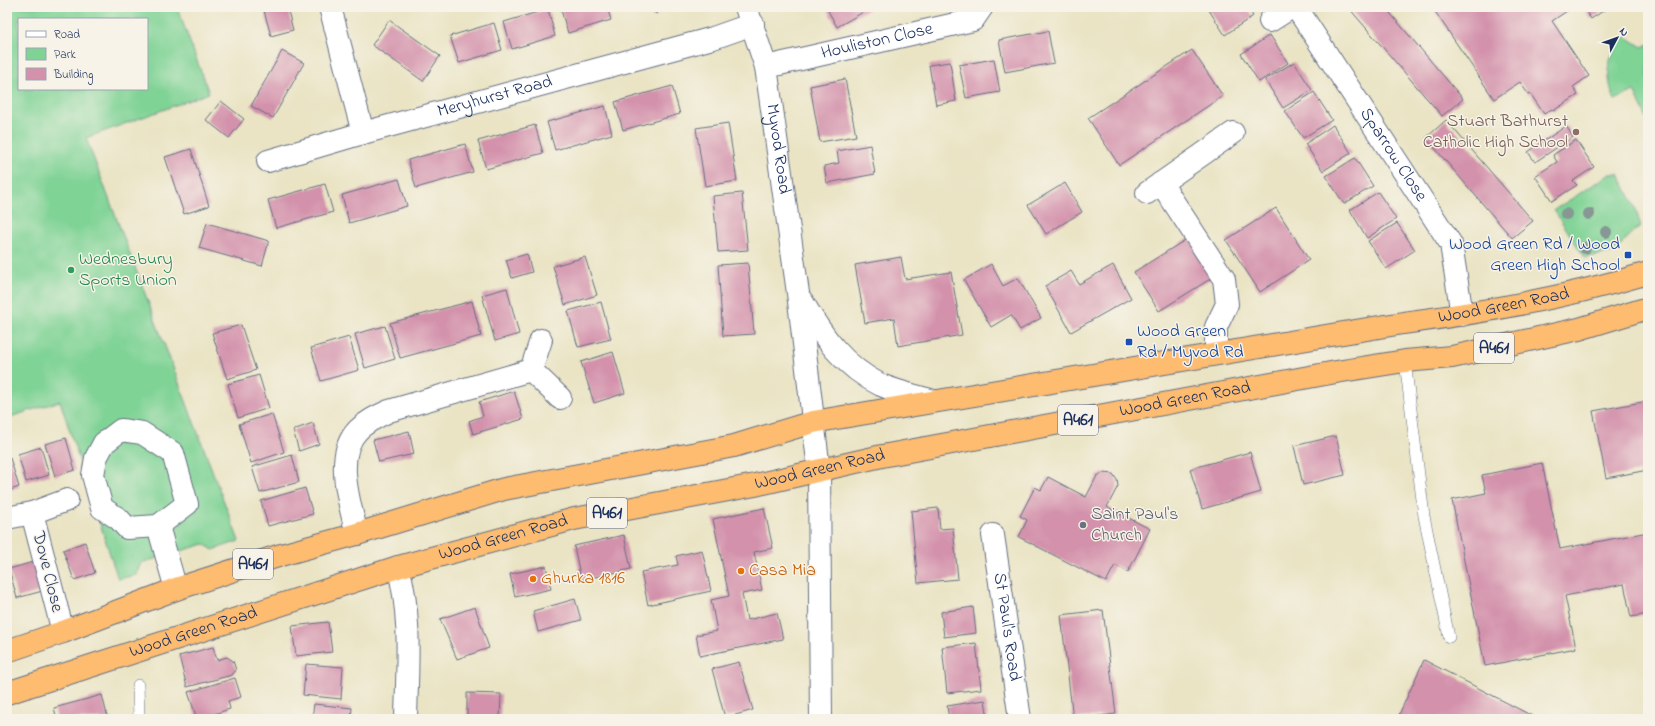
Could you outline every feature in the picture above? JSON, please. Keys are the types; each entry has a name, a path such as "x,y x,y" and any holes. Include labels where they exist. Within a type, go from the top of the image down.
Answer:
{"highway":[{"name":"Wood Green Road","path":"7,651 63,632 176,589 281,555 357,534 504,489 734,446 813,422 1403,323 1462,315 1565,295 1648,273"},
{"name":"Wood Green Road","path":"7,693 398,567 574,519 755,485 882,456 1406,361 1452,357 1579,329 1648,308"}],"street":[{"path":"330,7 363,133"},
{"name":"Houliston Close","path":"766,67 974,20 982,7"},
{"path":"1270,21 1292,7"},
{"name":"Sparrow Close","path":"1296,7 1450,244 1462,315"},
{"name":"Meryhurst Road","path":"268,161 363,133 712,38 750,16"},
{"name":"Myvod Road","path":"750,16 766,67 798,294 819,470 821,719"},
{"path":"1216,354 1216,327 1227,304 1224,279 1154,188 1233,133"},
{"name":"Myvod Road","path":"798,294 815,324 836,351 856,370 883,385 934,401"},
{"path":"531,370 541,340"},
{"path":"531,370 560,398"},
{"path":"357,534 347,490 344,462 350,444 357,431 374,418 389,411 531,370"},
{"path":"121,430 142,433 173,453 187,504 158,526 127,528 119,518 102,508 92,475 96,458 104,443 121,430"},
{"name":"Dove Close","path":"7,518 32,513 68,500"},
{"name":"Dove Close","path":"32,513 63,632"},
{"path":"158,526 176,589"},
{"name":"St Paul's Road","path":"993,535 1020,719"},
{"path":"398,567 403,583 406,603 406,719"}],"lane":[{"path":"1406,361 1424,516 1449,637"},
{"path":"138,685 139,719"}],"green space":[{"name":"Wednesbury Sports Union","path":"7,7 177,7 209,93 86,138 239,541 213,550 204,544 141,563 136,575 118,579 60,401 7,418"},
{"path":"1625,36 1642,47 1648,44 1648,121 1634,91 1615,100 1612,92 1609,66 1614,50"},
{"path":"1610,174 1619,174 1635,207 1641,227 1634,231 1615,251 1585,258 1554,210"}],"building":[{"path":"263,7 287,7 293,30 271,36"},
{"path":"560,7 607,7 611,20 568,33"},
{"path":"643,7 661,7 657,14"},
{"path":"826,7 872,7 837,27"},
{"path":"1207,7 1247,7 1253,16 1225,35"},
{"path":"1348,7 1385,7 1463,99 1442,116"},
{"path":"1432,7 1573,7 1552,21 1589,76 1573,87 1578,95 1553,111 1552,109 1544,114 1530,93 1528,94 1520,82 1494,99"},
{"path":"1583,7 1609,7 1591,19"},
{"path":"548,9 555,36 512,49 504,22"},
{"path":"389,20 440,56 423,81 372,45"},
{"path":"494,23 502,50 459,63 450,36"},
{"path":"1048,31 1054,63 1005,72 999,40"},
{"path":"1270,35 1288,63 1259,82 1241,54"},
{"path":"1192,50 1223,96 1119,165 1088,118"},
{"path":"282,51 304,63 273,118 251,106"},
{"path":"994,59 1000,92 966,98 959,65"},
{"path":"950,62 956,101 936,105 929,65"},
{"path":"1294,62 1312,90 1283,108 1265,80"},
{"path":"845,79 856,136 820,142 810,86"},
{"path":"672,86 680,114 623,130 615,102"},
{"path":"1314,92 1332,120 1303,138 1285,111"},
{"path":"221,101 244,119 229,138 206,120"},
{"path":"605,106 612,134 555,150 547,122"},
{"path":"1446,120 1533,221 1512,238 1426,138"},
{"path":"728,123 737,181 705,186 696,128"},
{"path":"535,125 543,153 486,169 478,141"},
{"path":"1333,125 1351,153 1323,171 1305,144"},
{"path":"1566,126 1573,137 1535,162 1528,152"},
{"path":"1576,140 1594,167 1573,181 1577,185 1552,201 1535,176 1557,162 1553,155"},
{"path":"465,144 473,172 416,188 408,160"},
{"path":"870,145 875,174 827,183 824,166 839,163 837,151"},
{"path":"191,149 209,206 184,214 165,157"},
{"path":"1355,158 1373,186 1344,204 1326,176"},
{"path":"399,179 407,206 349,223 342,195"},
{"path":"1065,183 1082,212 1046,234 1028,205"},
{"path":"325,184 333,212 276,228 268,200"},
{"path":"1378,192 1396,219 1367,238 1350,210"},
{"path":"742,193 748,250 718,252 713,196"},
{"path":"1276,208 1309,260 1260,292 1226,240"},
{"path":"207,223 269,241 262,266 199,248"},
{"path":"1397,223 1415,250 1386,269 1368,241"},
{"path":"1190,237 1215,276 1159,311 1134,272"},
{"path":"527,254 532,272 512,278 506,260"},
{"path":"585,257 597,295 565,305 553,266"},
{"path":"901,257 905,279 951,272 962,335 898,346 894,318 865,323 855,265"},
{"path":"748,263 754,334 723,336 718,265"},
{"path":"991,264 1003,286 1018,278 1041,318 1020,330 1011,315 991,327 964,280"},
{"path":"1113,265 1131,298 1071,332 1045,286 1071,271 1079,284"},
{"path":"507,288 519,334 495,341 482,295"},
{"path":"472,301 481,336 400,358 390,323"},
{"path":"601,302 611,339 578,347 568,311"},
{"path":"241,325 256,370 227,379 212,333"},
{"path":"385,326 395,359 365,368 355,334"},
{"path":"349,337 359,370 321,381 311,348"},
{"path":"613,352 625,393 594,403 581,362"},
{"path":"259,375 269,408 238,418 228,384"},
{"path":"514,391 523,419 473,434 469,421 483,416 479,402"},
{"path":"1648,401 1648,470 1606,478 1593,411"},
{"path":"272,414 284,452 251,463 239,424"},
{"path":"313,423 319,444 299,451 293,430"},
{"path":"409,431 414,454 379,462 373,440"},
{"path":"1336,436 1345,475 1303,485 1294,446"},
{"path":"66,438 75,470 55,476 45,444"},
{"path":"41,447 49,475 26,482 18,454"},
{"path":"1250,452 1261,492 1202,509 1190,469"},
{"path":"292,455 299,482 260,493 252,467"},
{"path":"10,458 19,487 7,491 7,459"},
{"path":"1542,463 1560,549 1648,532 1648,614 1631,617 1624,584 1565,596 1576,648 1485,666 1452,500 1486,493 1482,475"},
{"name":"Saint Paul's Church","path":"1103,473 1113,474 1117,480 1118,486 1107,507 1150,529 1128,572 1115,565 1106,582 1019,537 1027,520 1020,516 1035,487 1041,490 1048,477 1086,497 1097,476"},
{"path":"305,488 313,514 268,526 261,501"},
{"path":"764,508 773,548 754,552 762,590 742,594 747,620 777,613 783,639 700,656 696,635 717,631 711,600 729,596 713,519"},
{"path":"938,508 940,529 953,528 958,579 918,583 911,511"},
{"path":"624,535 631,569 581,580 574,546"},
{"path":"85,542 95,573 74,580 63,550"},
{"path":"702,550 711,591 648,605 641,572 678,565 676,556"},
{"path":"37,561 46,590 17,598 9,569"},
{"path":"546,566 551,589 515,597 510,574"},
{"path":"575,599 581,620 538,632 533,611"},
{"path":"475,607 489,648 457,659 440,619"},
{"path":"973,607 976,633 944,637 941,612"},
{"path":"1103,610 1116,714 1073,719 1061,615"},
{"path":"328,622 332,652 296,656 292,626"},
{"path":"976,643 981,689 947,693 942,647"},
{"path":"213,647 217,660 227,657 233,661 236,670 232,675 187,687 179,656"},
{"path":"1424,660 1538,719 1397,719"},
{"path":"739,662 753,710 725,718 712,669"},
{"path":"306,664 343,667 341,699 303,695"},
{"path":"235,678 241,697 228,701 230,709 197,719 188,692"},
{"path":"467,693 501,694 500,719 467,719"},
{"path":"102,695 108,719 57,719 54,708"},
{"path":"985,700 988,719 949,719 947,706"},
{"path":"314,704 352,708 351,719 312,719"},
{"path":"225,715 226,719 213,719"}],"place":[{"name":"Stuart Bathurst Catholic High School","path":"1576,132"},
{"name":"Wood Green Rd / Wood Green High School","path":"1628,255"},
{"name":"Wednesbury Sports Union","path":"71,270"},
{"name":"Wood Green Rd / Myvod Rd","path":"1129,342"},
{"name":"Saint Paul's Church","path":"1083,525"},
{"name":"Casa Mia","path":"741,571"},
{"name":"Ghurka 1816","path":"533,579"}]}
